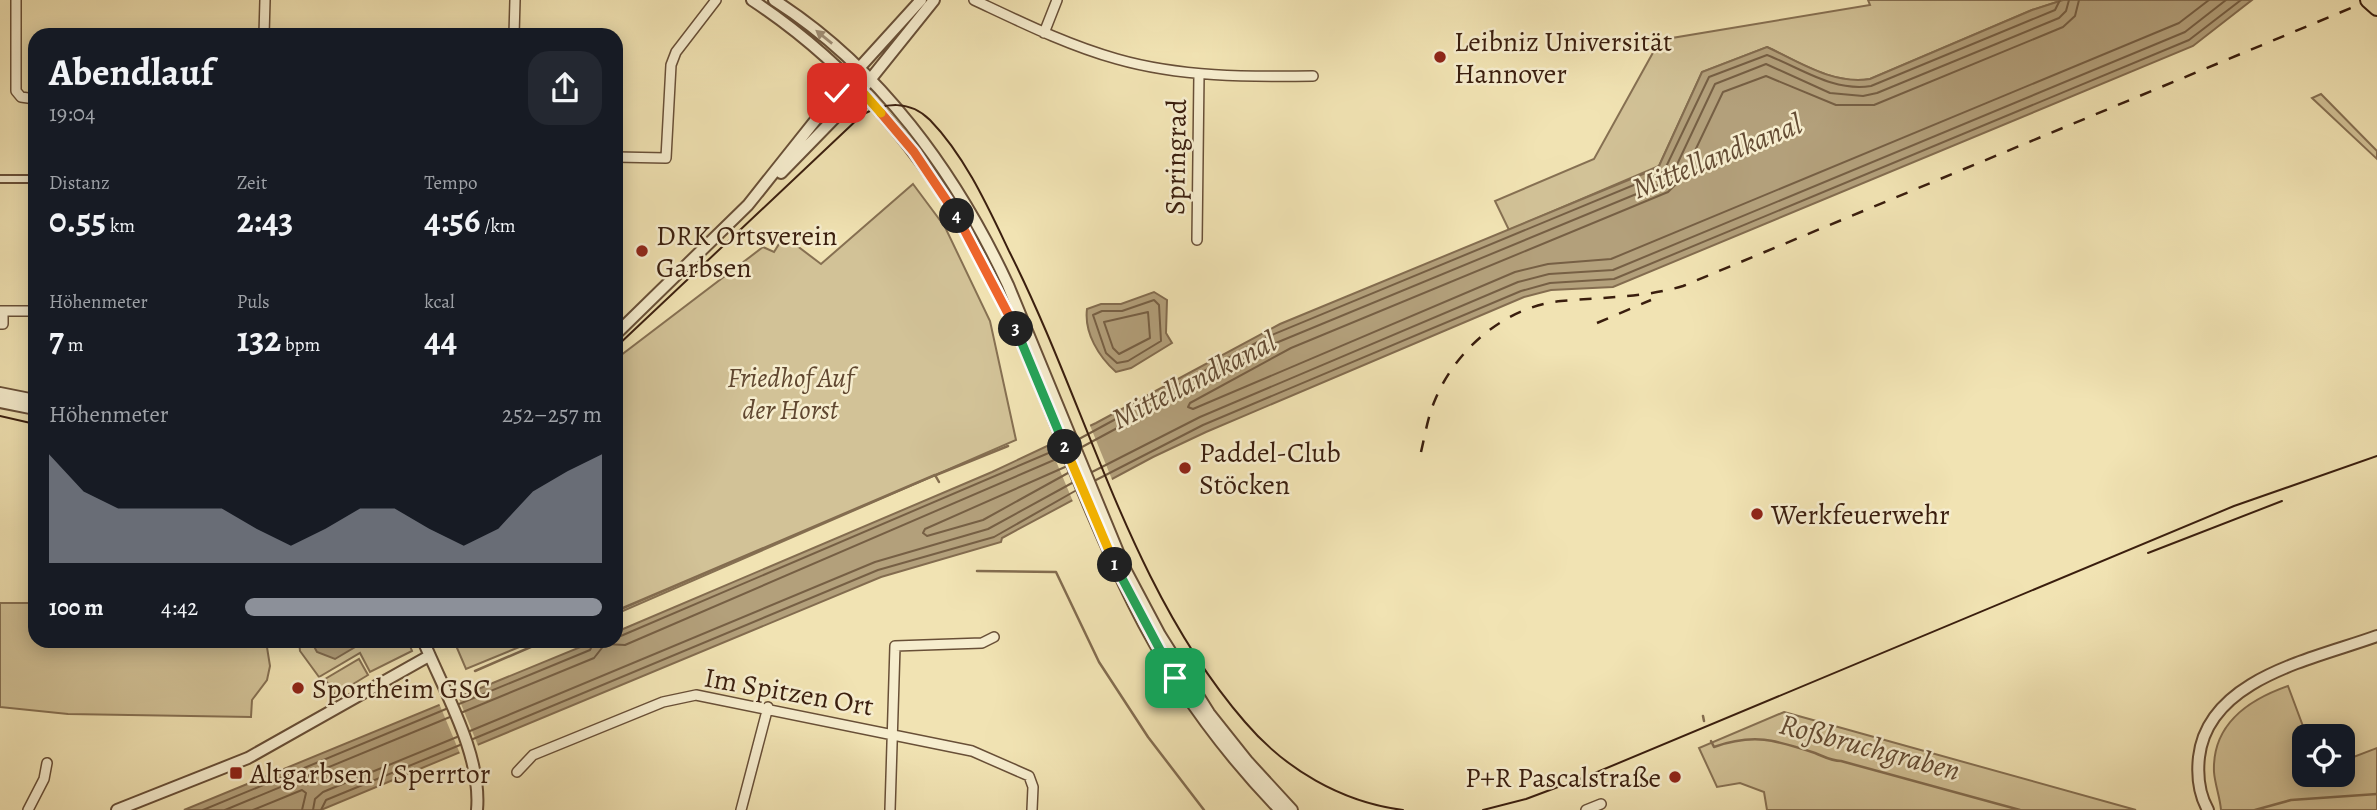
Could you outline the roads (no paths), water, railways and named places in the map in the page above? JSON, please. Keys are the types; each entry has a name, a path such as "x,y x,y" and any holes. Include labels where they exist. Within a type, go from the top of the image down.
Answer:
{"highway":[{"path":"2368,0 2377,9"}],"street":[{"path":"16,0 16,91 21,97 28,98"},
{"path":"264,28 265,0"},
{"path":"514,28 515,0"},
{"path":"623,157 666,158 671,65 676,52 716,0"},
{"path":"752,0 792,26 851,79 914,152 973,244 1061,425"},
{"path":"774,0 808,24 861,69 926,145 987,239 1133,604 1175,678 1228,752 1280,810"},
{"path":"757,194 851,79 921,0"},
{"path":"623,327 757,194 817,139 861,91 934,0"},
{"path":"974,0 1044,33 1118,60 1199,74 1313,76"},
{"path":"1044,33 1057,0"},
{"name":"Springrad","path":"1197,240 1199,74"},
{"path":"0,179 28,179"},
{"path":"0,324 3,324 2,311 28,311"},
{"path":"0,393 28,399"},
{"path":"0,402 28,408"},
{"path":"1092,499 1142,602 1184,675 1234,745 1292,810"},
{"path":"2208,810 2200,786 2200,752 2208,725 2223,704 2258,680 2377,636"},
{"path":"890,810 895,646 982,643 993,637"},
{"path":"426,648 470,755 477,781 477,810"},
{"path":"117,810 248,758 429,656"},
{"name":"Im Spitzen Ort","path":"517,772 533,755 678,696 723,698 972,751 1025,773 1033,787 1032,810"},
{"path":"741,810 768,707"},
{"path":"28,810 44,779 47,763"},
{"path":"1586,810 1601,804"}],"water":[{"name":"Mittellandkanal","path":"2063,0 2252,0 2193,46 1613,287 1551,290 1524,297 1206,432 1153,457 1002,538 1001,542 881,577 321,810 184,810 578,648 623,648 623,629 992,472 1096,423 1280,324 1655,169 1659,166 1702,72 1767,47 1830,75 1843,79 1870,79 2032,10"},
{"path":"1154,292 1167,300 1166,333 1172,343 1131,368 1116,372 1104,359 1090,336 1087,309 1101,304 1121,304"},
{"path":"315,648 354,648 335,659 317,652"}],"waterway":[{"path":"936,475 1008,446"},
{"path":"623,608 935,475 939,482"},
{"name":"Roßbruchgraben","path":"977,571 1056,572 1099,662 1148,737 1204,810"},
{"path":"475,671 528,648"},
{"name":"Roßbruchgraben","path":"1703,716 1704,721"},
{"name":"Roßbruchgraben","path":"1711,741 1714,747 1753,739 1776,742 1831,760 2020,810"},
{"name":"Roßbruchgraben","path":"2255,810 2291,800 2377,794"}],"tram line":[{"path":"623,340 862,115 888,106 914,109 930,120 943,134 984,200 1037,311 1140,555 1170,614 1205,670 1245,722 1296,768 1336,791 1380,806 1403,810"},
{"path":"0,416 28,422"},
{"path":"1483,810 1526,799 1590,775 2234,506 2377,456"},
{"path":"2148,553 2282,501"}],"railway":[{"path":"1421,452 1433,406 1444,381 1456,364 1485,334 1521,312 1561,301 1638,295 1683,286 2351,8"},
{"path":"1597,323 1651,300"}],"place":[{"name":"Leibniz Universität Hannover","path":"1440,57"},
{"name":"DRK Ortsverein Garbsen","path":"642,251"},
{"name":"Paddel-Club Stöcken","path":"1185,468"},
{"name":"Werkfeuerwehr","path":"1757,514"},
{"name":"Sportheim GSC","path":"298,688"},
{"name":"Altgarbsen / Sperrtor","path":"236,773"},
{"name":"P+R Pascalstraße","path":"1675,777"}],"park label":[{"name":"Friedhof Auf der Horst","path":"790,393"}]}
